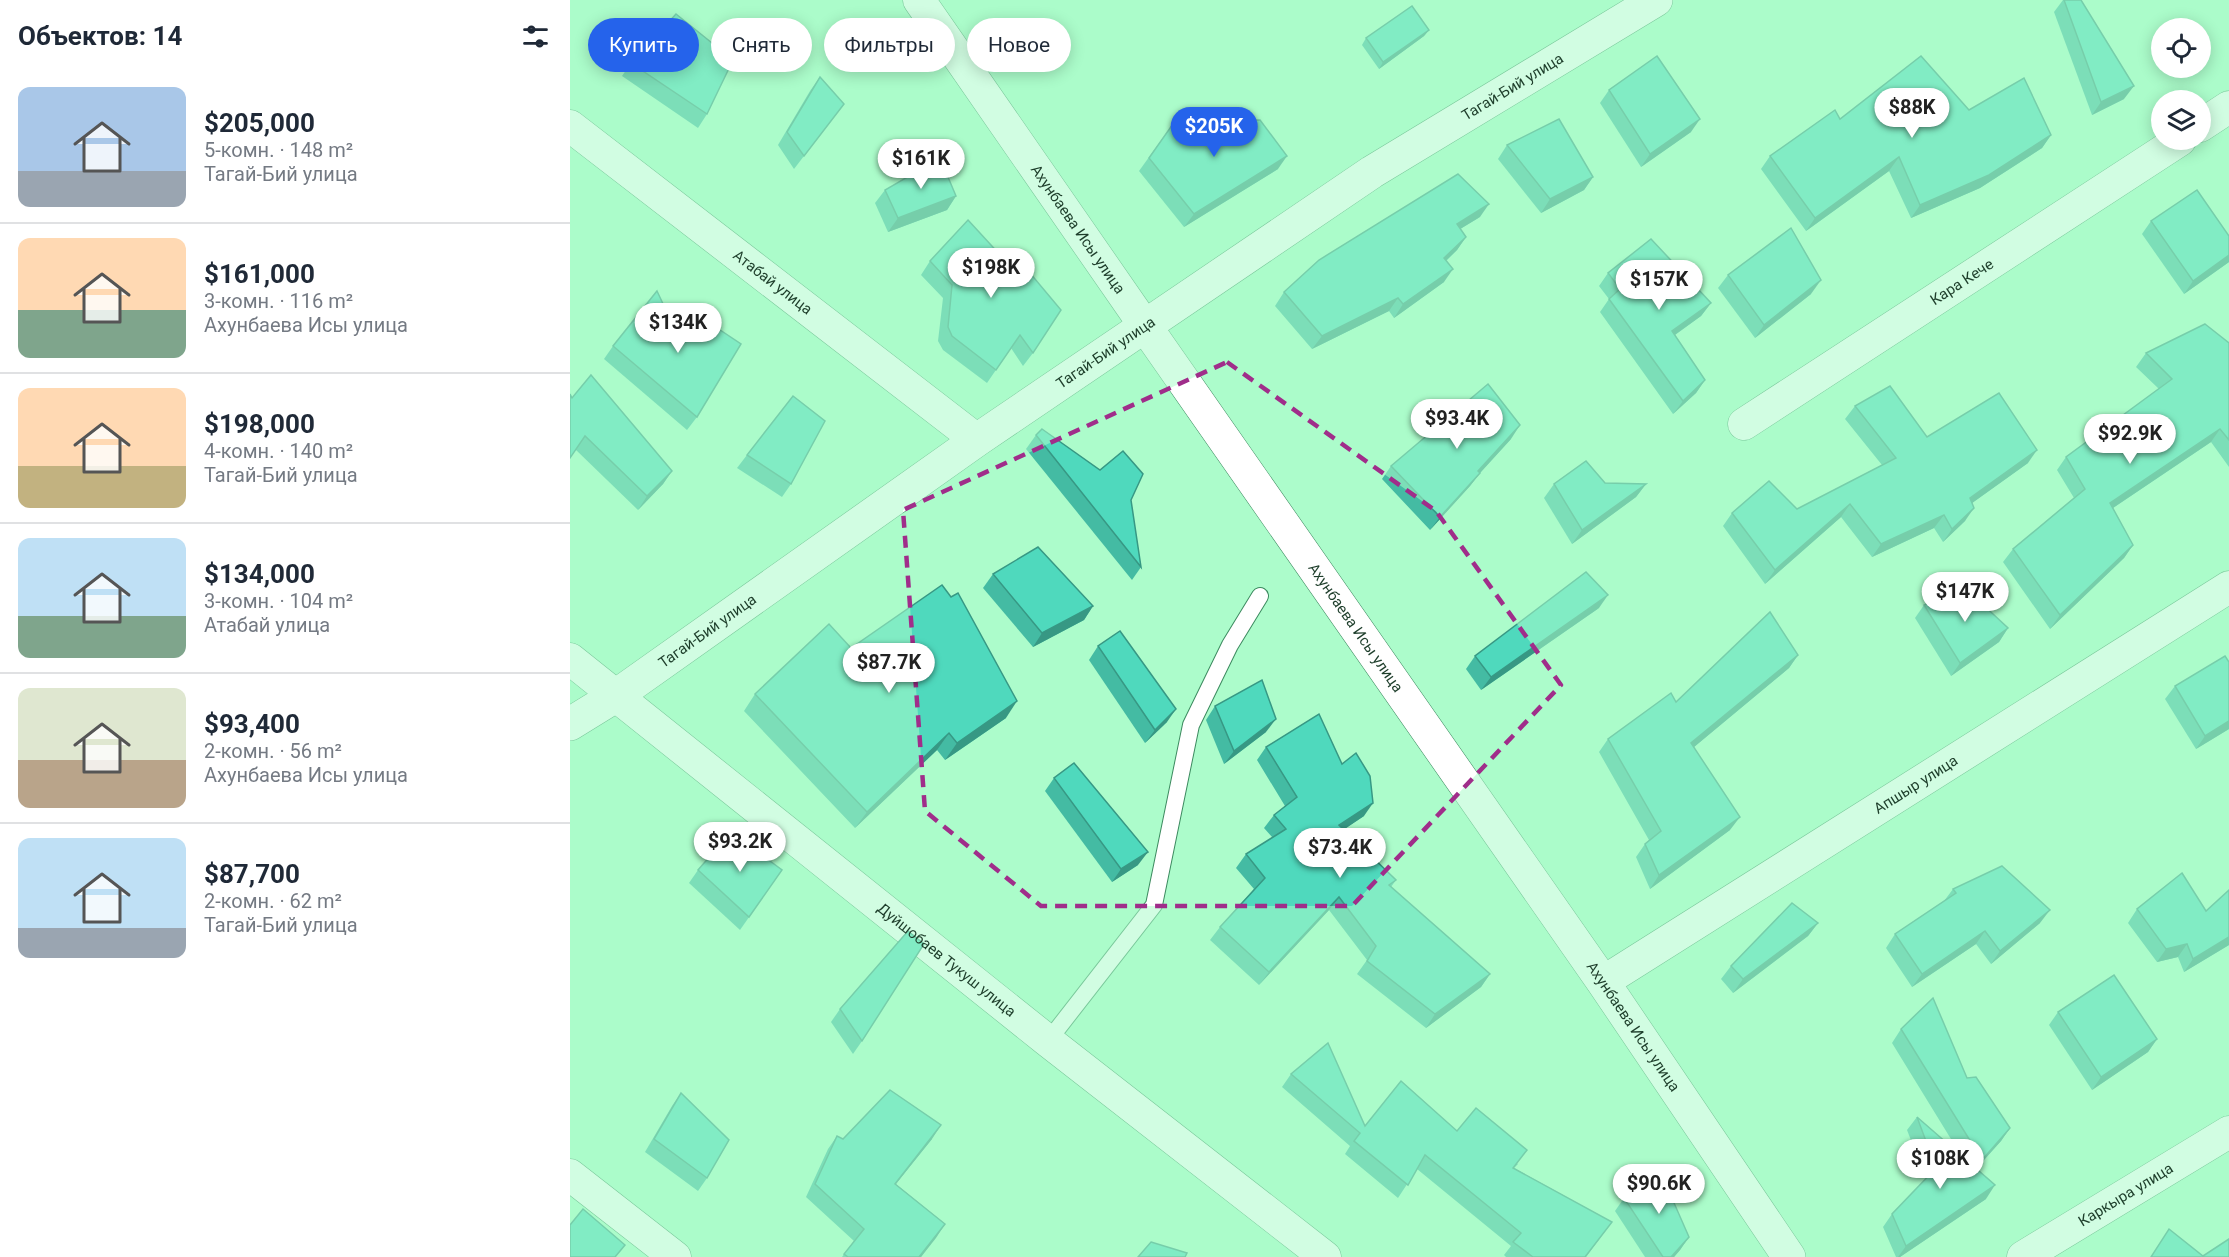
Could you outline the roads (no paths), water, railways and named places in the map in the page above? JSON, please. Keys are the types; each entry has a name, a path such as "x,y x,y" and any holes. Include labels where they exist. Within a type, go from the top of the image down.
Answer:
{"street":[{"name":"Ахунбаева Исы улица","path":"918,0 1603,982 1789,1257"},
{"name":"Тагай-Бий улица","path":"570,724 617,695 977,440 1372,172 1656,0"},
{"path":"2211,119 2229,107"},
{"name":"Атабай улица","path":"570,126 977,440"},
{"name":"Кара Кече","path":"1744,424 2165,150"},
{"name":"Апшыр улица","path":"1603,982 2229,587"},
{"name":"Дуйшобаев Тукуш улица","path":"570,659 1048,1041 1325,1257"},
{"name":"Каркыра улица","path":"2023,1257 2229,1132"},
{"path":"570,1175 675,1257"}],"lane":[{"path":"1048,1041 1154,905 1191,725 1230,645 1260,596"}]}
